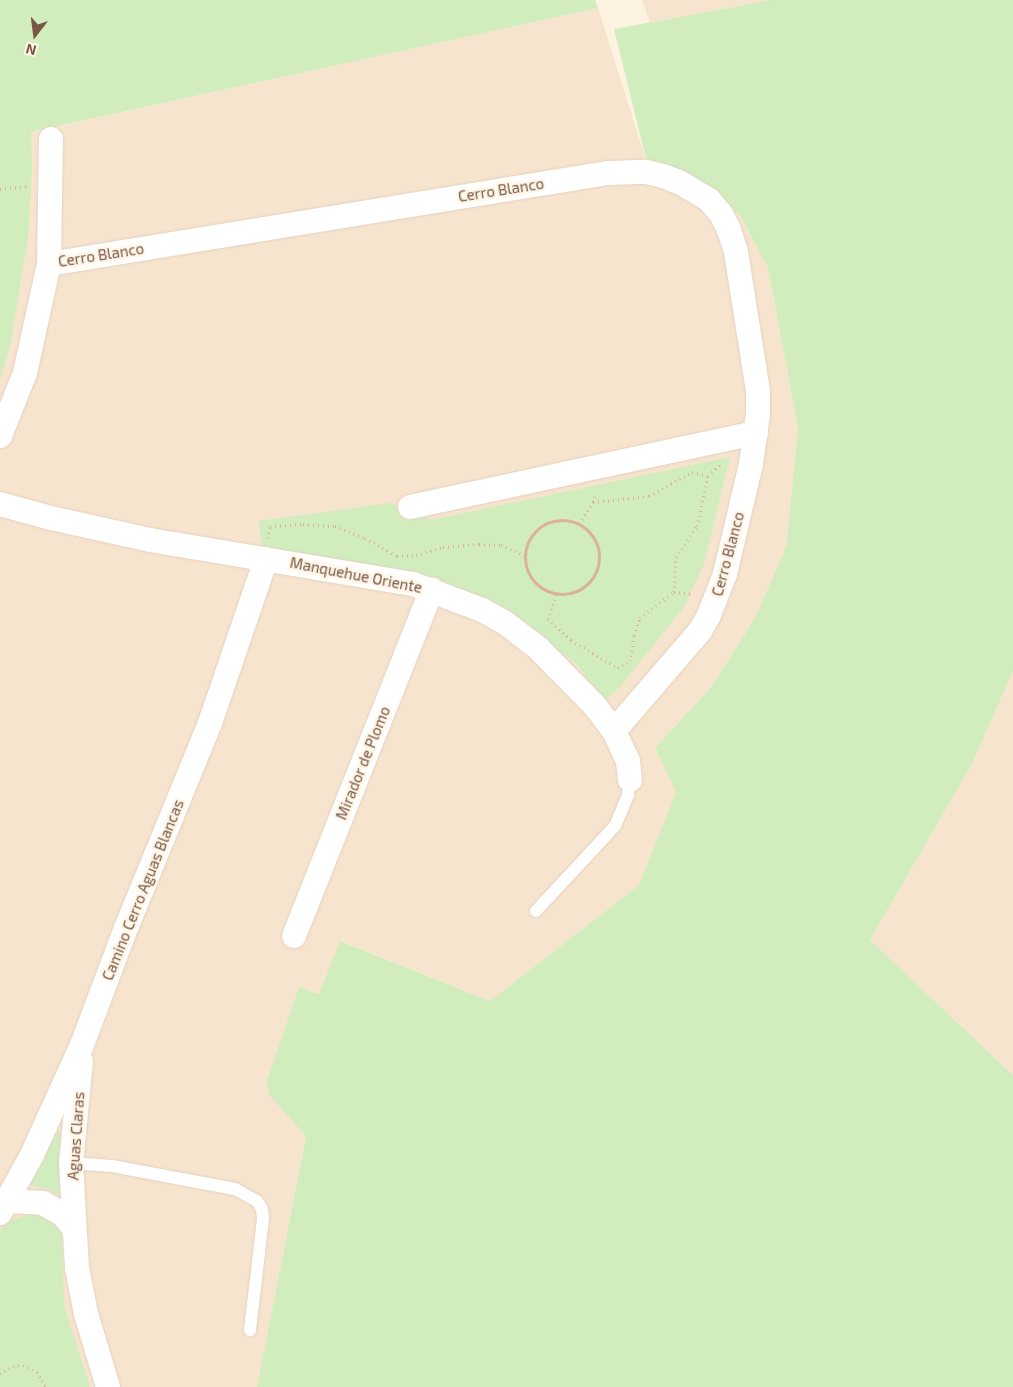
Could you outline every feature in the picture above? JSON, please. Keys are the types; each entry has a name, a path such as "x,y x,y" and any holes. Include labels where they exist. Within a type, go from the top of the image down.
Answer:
{"street":[{"path":"0,436 25,373 49,264 51,139"},
{"name":"Cerro Blanco","path":"49,264 608,173 646,172 663,176 681,183 709,200 729,230 736,252 758,392 756,433 726,574 713,606 700,631 614,731"},
{"path":"410,507 603,464 756,433"},
{"name":"Manquehue Oriente","path":"0,504 51,518 150,540 413,584 482,610 504,622 538,648 577,686 614,731 628,761 630,780"},
{"name":"Camino Cerro Aguas Blancas","path":"3,1207 32,1155 82,1045 126,928 210,723 266,559"},
{"name":"Mirador de Plomo","path":"294,936 432,590"},
{"name":"Aguas Claras","path":"82,1045 71,1163 77,1268 86,1314 108,1387"},
{"path":"3,1207 43,1203 62,1214 74,1228"}],"lane":[{"path":"536,911 615,826 628,795 630,780"},
{"path":"71,1163 112,1166 235,1189 257,1201 262,1209 263,1219 250,1330"}],"path":[{"path":"580,524 593,502 603,464"},
{"path":"548,619 571,640 618,668 630,660 634,635 640,618 674,592 676,557 697,526 708,476 722,464"},
{"path":"593,502 649,496 692,472 708,476"},
{"path":"557,520 580,524 590,532 597,545 599,558 597,569 591,580 581,589 569,593 556,594 536,584 526,568 524,555 526,545 536,530 546,523 557,520"},
{"path":"266,559 270,526 303,524 335,526 365,538 398,556 479,544 501,545 524,555"},
{"path":"538,648 556,594"},
{"path":"0,1374 13,1366 23,1365 37,1372 46,1387"}],"shaded area":[{"path":"642,0 771,0 650,22"},
{"path":"598,8 647,163 693,178 740,215 768,268 798,428 786,547 755,618 712,686 655,748 677,791 639,885 490,1001 341,941 319,994 299,987 269,1095 306,1135 257,1387 0,1387 0,139"},
{"path":"1013,671 1013,1075 870,940 972,764"}],"green space":[{"path":"0,0 595,0 598,8 31,132 32,168 28,238 10,347 0,380"},
{"path":"771,0 1013,0 1013,671 972,764 870,940 1013,1075 1013,1387 257,1387 306,1136 269,1095 267,1081 299,987 319,994 340,941 490,1001 639,885 676,792 655,748 712,686 755,618 786,547 798,428 768,268 740,215 693,178 647,163 614,29"},
{"path":"730,457 704,564 684,607 620,687 605,700 577,665 511,613 433,577 262,549 259,521 390,503 431,520"},
{"path":"57,1132 60,1132 61,1136 60,1192 56,1194 48,1189 31,1186 31,1181"},
{"path":"36,1213 62,1224 64,1305 90,1387 0,1387 0,1232 6,1221"}]}
